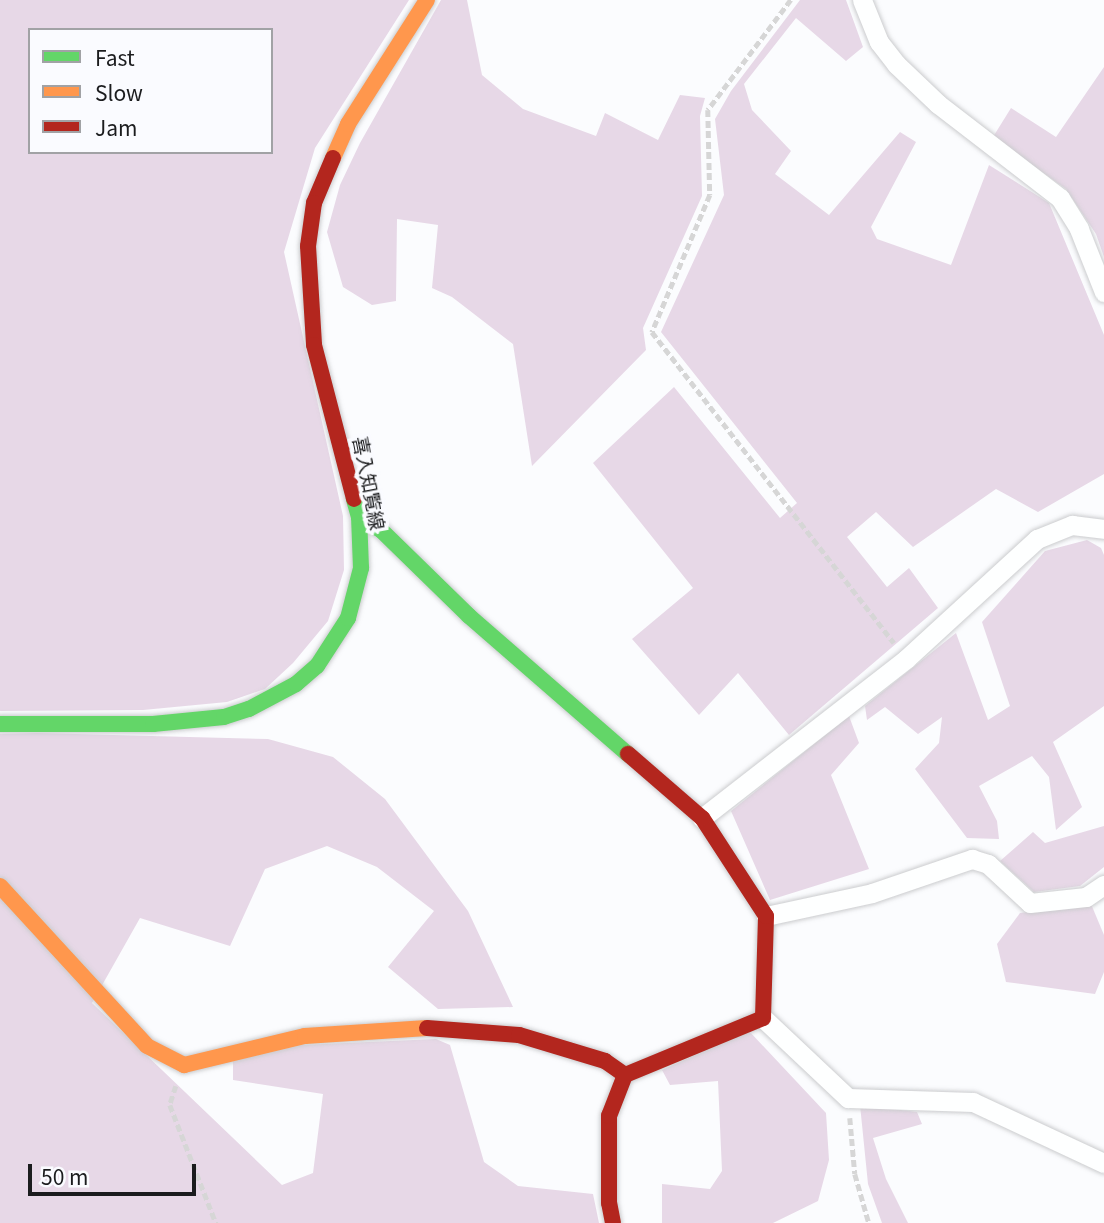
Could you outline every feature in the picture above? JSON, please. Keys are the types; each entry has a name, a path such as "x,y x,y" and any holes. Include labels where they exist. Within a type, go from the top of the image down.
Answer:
{"street":[{"name":"喜入知覧線","path":"0,724 153,724 224,717 272,697 317,666 334,644 348,618 362,568 359,517 314,345 308,246 314,204 348,124 427,0"},
{"path":"862,0 879,42 896,64 938,104 1060,198 1079,229 1104,292"},
{"path":"359,517 382,531 461,608 702,818 766,916 763,1018 848,1098 973,1102 1104,1163"},
{"path":"702,818 906,659 1037,539 1072,525 1104,529"},
{"path":"766,916 873,893 972,859 988,864 1030,903 1086,897 1104,885"},
{"path":"0,886 147,1046 184,1065 305,1036 439,1027 519,1035 605,1061 625,1075"},
{"path":"613,1223 609,1203 609,1116 625,1075 763,1018"}],"path":[{"path":"791,0 708,110 710,195 652,332 906,659"},
{"path":"184,1065 170,1105 216,1223"},
{"path":"848,1098 855,1174 869,1223"}],"shaded area":[{"path":"0,0 409,0 315,148 284,252 343,516 344,570 328,621 293,663 265,689 227,702 143,710 0,711"},
{"path":"441,0 467,0 482,75 523,109 596,136 605,113 658,140 680,95 705,98 700,116 702,196 643,328 646,350 532,466 513,344 452,297 432,288 438,225 397,219 396,301 372,305 343,287 327,232 340,185 360,143"},
{"path":"800,0 846,0 863,47 846,61 796,18 744,84 752,110 791,151 775,174 829,215 900,132 916,142 871,227 877,239 951,265 989,165 1049,203 1104,335 1104,474 1038,512 996,489 913,547 876,512 847,537 887,587 909,568 938,608 789,735 738,673 699,715 632,639 693,588 593,463 674,387 780,518 797,503 661,332 724,195 715,119 731,91"},
{"path":"1104,67 1104,257 1096,234 1066,189 993,137 1011,108 1056,137"},
{"path":"1087,540 1101,548 1104,555 1104,706 1053,742 1082,807 1056,830 1049,777 1032,756 979,786 997,821 999,839 967,838 915,769 939,743 942,717 918,734 885,707 867,720 865,706 956,633 988,720 1010,706 982,622 1045,551"},
{"path":"849,716 859,743 831,775 869,869 770,900 731,811"},
{"path":"0,734 268,739 333,757 385,799 468,911 513,1007 438,1009 388,967 434,911 377,867 327,846 265,869 230,946 140,918 92,1003 282,1185 313,1173 323,1094 233,1080 233,1061 301,1045 436,1039 450,1045 484,1162 518,1186 593,1194 599,1223 0,1223"},
{"path":"1104,826 1104,867 1080,886 1034,892 1000,861 1033,832 1045,843"},
{"path":"1091,904 1104,935 1104,972 1095,994 1006,982 997,944 1020,913"},
{"path":"749,1031 826,1113 829,1160 818,1201 773,1223 662,1223 662,1184 710,1189 722,1171 718,1081 670,1085 662,1070"},
{"path":"860,1105 917,1112 922,1124 873,1138 886,1179 908,1223 882,1223 868,1184"}],"traffic: fast":[{"path":"0,724 153,724 224,717 249,709 296,684 317,666 348,618 361,568 359,517 354,499"},
{"path":"359,517 382,531 469,616 628,754"}],"traffic: slow":[{"path":"333,158 348,124 427,0"},
{"path":"0,886 147,1046 184,1065 305,1036 427,1028"}],"traffic: jam":[{"path":"333,158 314,203 308,246 314,345 354,499"},
{"path":"613,1223 609,1203 609,1116 625,1075 763,1018 766,916 702,818 628,754"},
{"path":"427,1028 519,1035 605,1061 625,1075"}]}
